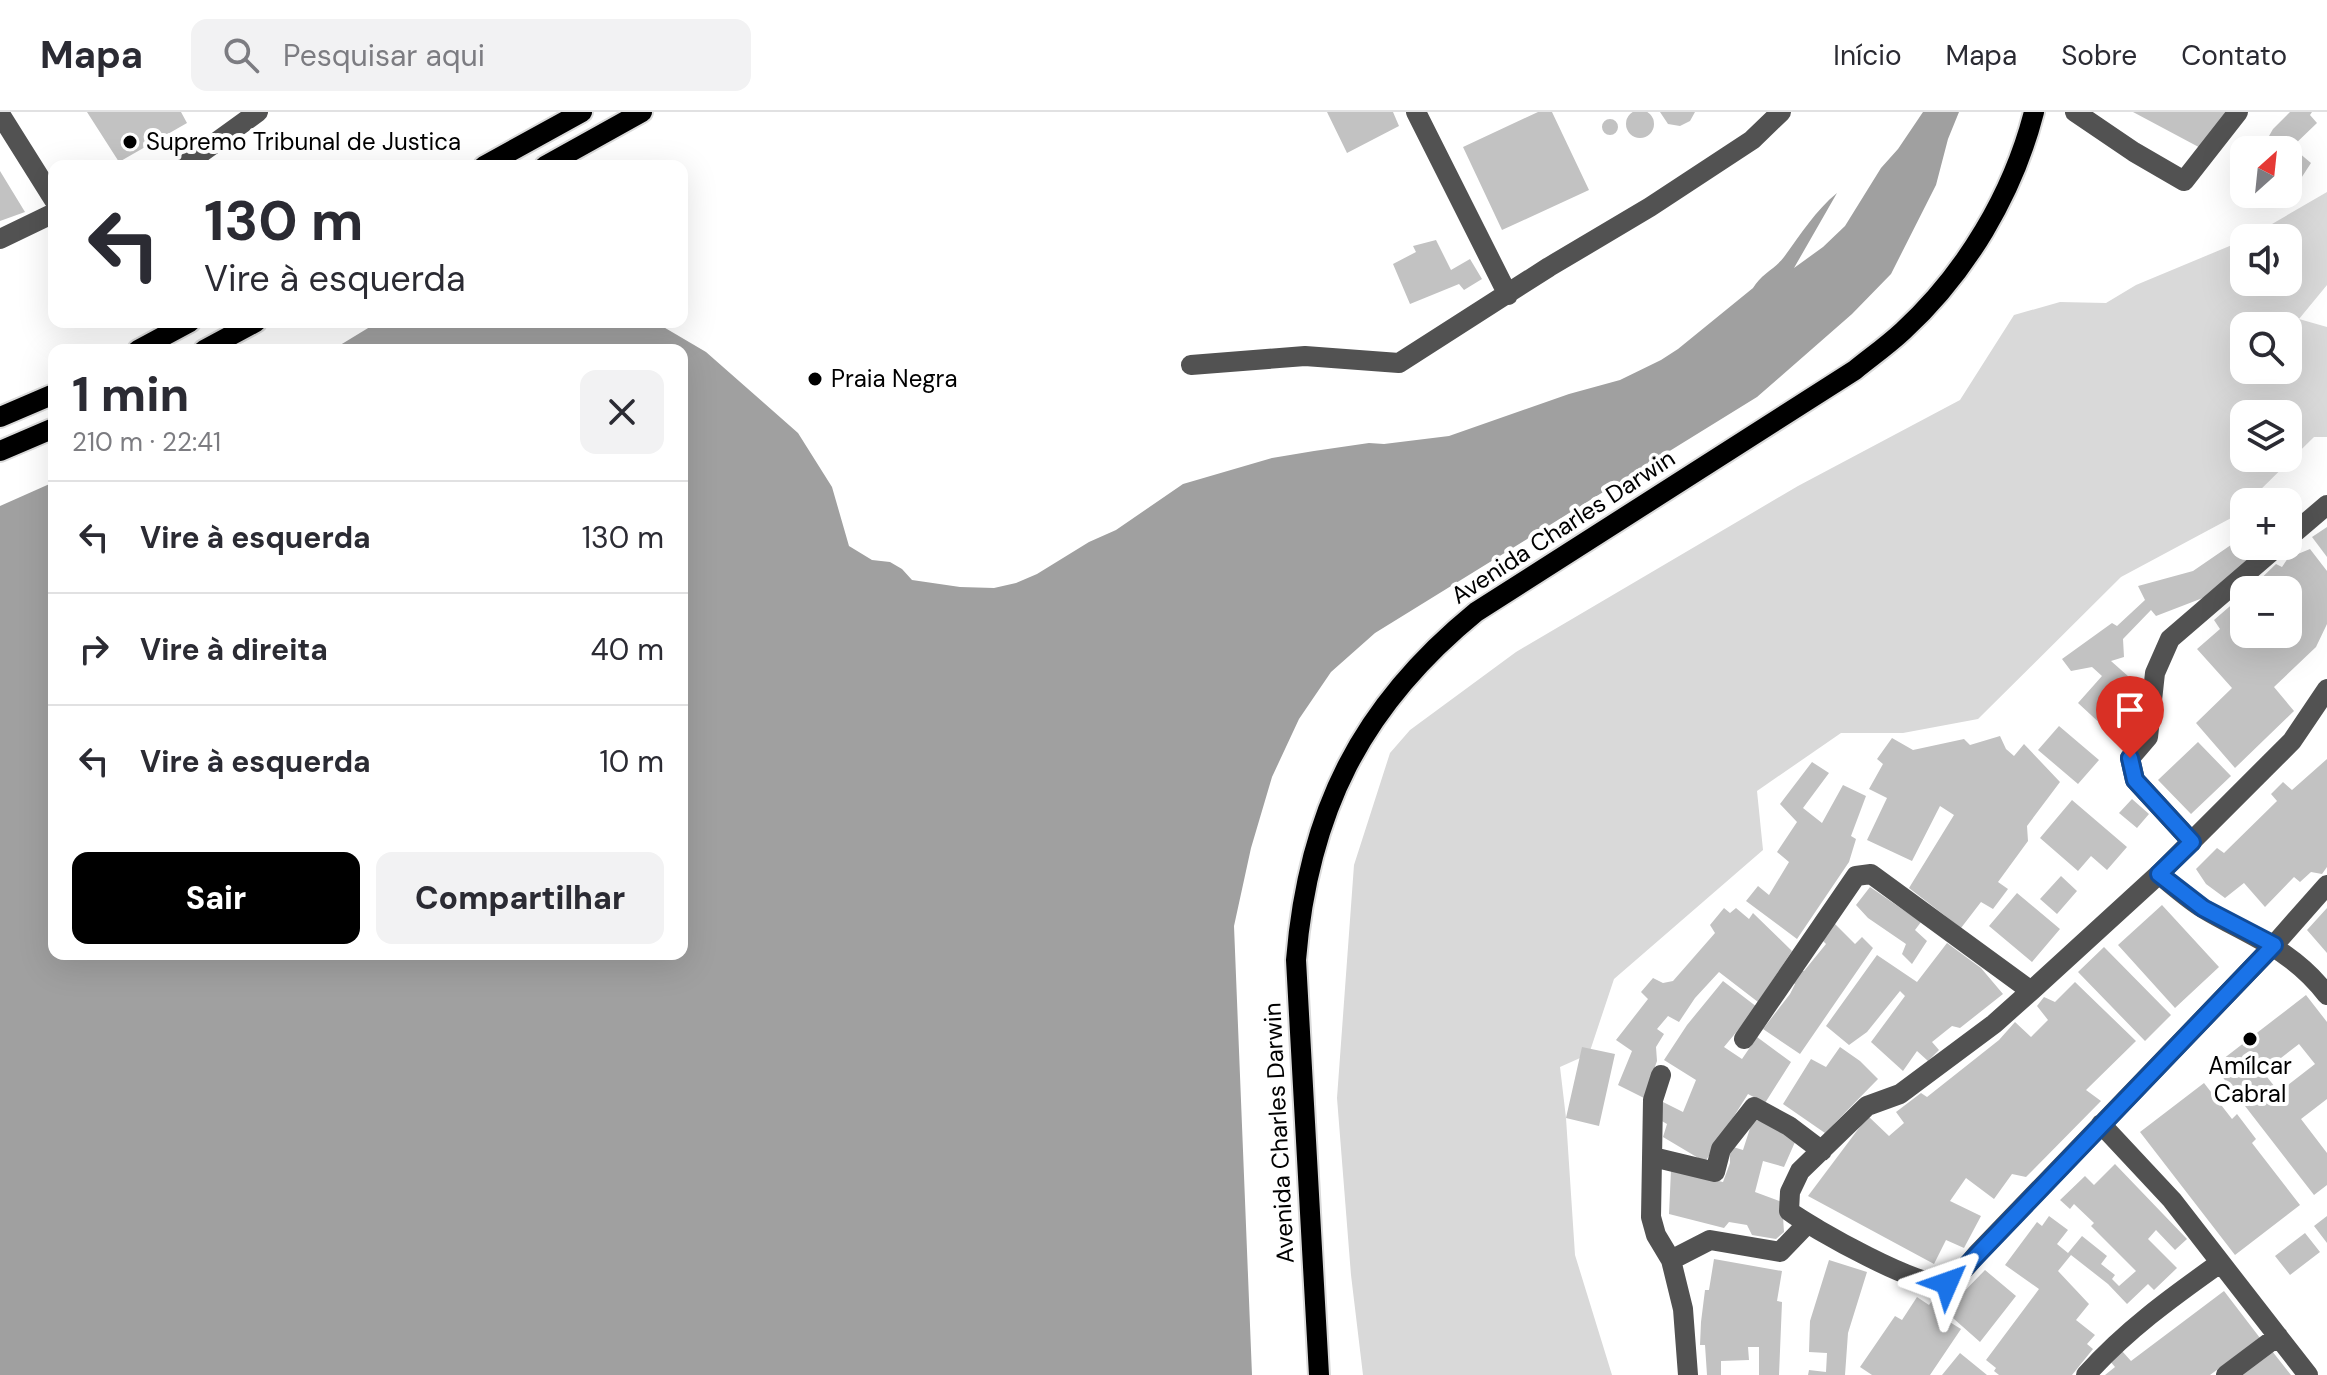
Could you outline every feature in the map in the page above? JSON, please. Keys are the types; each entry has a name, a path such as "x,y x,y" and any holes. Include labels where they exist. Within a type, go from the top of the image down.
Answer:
{"main road":[{"path":"495,160 582,112"},
{"path":"556,160 642,112"},
{"name":"Avenida Charles Darwin","path":"1319,1375 1296,960 1300,914 1311,859 1326,812 1356,752 1383,707 1413,669 1476,612 1855,370 1903,332 1939,294 1986,226 2009,186 2034,112"},
{"path":"149,344 179,328"},
{"path":"215,344 245,328"},
{"path":"0,417 48,397"},
{"path":"0,451 48,431"}],"street":[{"path":"191,160 258,112"},
{"path":"1416,112 1508,295"},
{"path":"1191,365 1305,356 1399,363 1752,140 1781,112"},
{"path":"2075,112 2184,181 2238,112"},
{"path":"0,114 48,190"},
{"path":"0,239 48,216"},
{"path":"2302,526 2327,505"},
{"path":"2192,842 2135,780 2130,758 2148,737 2155,673 2170,639 2262,560"},
{"path":"2327,689 2292,741 2159,874 1994,1024 1900,1094 1867,1106 1800,1171 1790,1192 1789,1211 1806,1225 1916,1280 1938,1285 1947,1283 2274,945 2327,885"},
{"path":"1744,1039 1856,876 1871,874 2031,991"},
{"path":"2159,874 2203,908 2274,945 2327,995"},
{"path":"1661,1075 1653,1100 1651,1217 1656,1235 1671,1260 1683,1309 1688,1375"},
{"path":"1653,1157 1715,1172 1721,1149 1754,1107 1789,1126 1822,1151"},
{"path":"2101,1124 2164,1191 2308,1375"},
{"path":"1671,1260 1710,1240 1780,1252 1806,1225"},
{"path":"2086,1375 2116,1343 2157,1308 2220,1263"},
{"path":"2226,1375 2278,1336"}],"shaded area":[{"path":"1923,112 1959,112 1936,185 1891,274 1852,314 1757,397 1375,633 1331,672 1299,719 1272,777 1251,848 1234,926 1252,1375 0,1375 0,506 48,485 48,960 688,960 688,344 342,344 368,328 665,328 706,352 798,433 832,487 849,546 872,560 890,562 912,580 994,588 1037,574 1089,542 1116,530 1183,484 1272,458 1369,443 1449,436 1569,394 1620,380 1678,349 1753,288 1837,193 1794,268 1823,247 1845,226 1881,168"},
{"path":"2327,192 2327,285 2302,315 2302,312 2230,312 2230,384 2302,384 2302,320 2327,327 2327,437 2314,437 2302,449 2302,400 2230,400 2230,472 2278,472 2262,488 2230,488 2230,519 2121,577 1978,719 1903,733 1841,733 1757,791 1763,850 1614,979 1589,1054 1560,1067 1575,1255 1612,1375 1363,1375 1351,1275 1337,1098 1354,865 1390,753 1410,730 1516,652 1798,486 1960,400 2014,315 2060,302 2106,303 2136,285 2230,246 2230,296 2302,296 2302,224 2272,224"}],"building":[{"path":"1640,110 1650,114 1654,124 1650,134 1640,138 1630,134 1626,124 1630,114"},
{"name":"Supremo Tribunal de Justica","path":"87,112 181,112 187,123 118,160"},
{"path":"1327,112 1393,112 1399,126 1347,153"},
{"path":"1538,112 1552,112 1589,190 1502,230 1463,147"},
{"path":"1660,112 1695,112 1690,121 1680,126 1668,124"},
{"path":"2133,112 2238,112 2208,152"},
{"path":"2290,112 2312,112 2310,115 2317,123 2302,137 2269,136"},
{"path":"1610,119 1618,127 1610,135 1602,127"},
{"path":"2302,155 2311,163 2302,177"},
{"path":"0,171 25,212 0,221"},
{"path":"1436,240 1451,270 1470,259 1482,279 1464,290 1459,284 1410,304 1393,264 1416,252 1413,246"},
{"path":"2327,527 2327,557 2312,537"},
{"path":"2230,546 2230,560 2253,560 2208,596 2156,616 2151,610 2123,639 2124,657 2111,661 2147,693 2146,705 2118,740 2078,703 2102,676 2092,667 2071,671 2062,659 2112,623 2117,626 2145,600 2138,586 2193,571"},
{"path":"2310,549 2327,571 2327,624 2316,647 2274,687 2294,711 2235,768 2196,723 2232,688 2197,649 2220,629 2214,620 2230,606 2230,648 2302,648 2302,576 2264,576 2276,564 2282,567 2287,560 2302,560 2302,552"},
{"path":"2059,726 2099,760 2078,784 2038,750"},
{"path":"2000,736 2006,749 2014,756 2024,744 2060,782 2027,826 2028,841 1998,882 2008,889 1993,909 1981,902 1961,928 1909,888 1954,815 1940,806 1912,861 1867,840 1887,798 1869,789 1883,764 1877,759 1892,738 1913,750 1964,739 1970,745"},
{"path":"2198,742 2231,776 2191,814 2158,780"},
{"path":"2327,759 2327,867 2322,874 2311,872 2300,882 2294,877 2265,907 2244,883 2225,898 2206,884 2196,869 2217,848 2224,853 2277,801 2271,794 2283,782 2292,790"},
{"path":"1812,762 1829,773 1803,808 1822,823 1843,785 1866,796 1851,836 1856,839 1849,862 1797,939 1746,901 1758,886 1769,895 1789,862 1777,852 1797,822 1780,804"},
{"path":"2132,799 2149,814 2137,828 2119,813"},
{"path":"2072,800 2127,847 2107,870 2091,856 2078,871 2040,838"},
{"path":"2061,876 2077,891 2057,914 2040,899"},
{"path":"1870,887 1921,922 1915,930 1927,941 1912,964 1902,954 1906,944 1868,918 1856,905"},
{"path":"2017,893 2060,929 2032,962 1989,926"},
{"path":"2162,905 2219,967 2175,1008 2118,945"},
{"path":"1724,908 1730,913 1736,908 1749,919 1753,913 1792,951 1758,1002 1719,972 1695,998 1679,1022 1668,1016 1657,1029 1664,1034 1656,1047 1657,1061 1644,1098 1618,1085 1632,1051 1616,1040 1648,999 1641,992 1653,978 1663,983 1673,981 1715,933 1710,925"},
{"path":"2327,908 2327,953 2307,930"},
{"path":"1833,922 1855,944 1862,937 1873,948 1800,1054 1763,1029 1790,994 1795,984 1790,981 1799,970 1804,971 1826,944 1822,940"},
{"path":"1947,943 1981,968 2003,994 1960,1028 1952,1026 1932,1042 1939,1050 1928,1061 1917,1051 1903,1071 1871,1042 1905,996 1900,991 1867,1032 1849,1045 1826,1026 1877,955 1917,982"},
{"path":"2104,947 2171,1015 2145,1041 2078,972"},
{"path":"1723,981 1757,1007 1724,1047 1742,1059 1757,1037 1791,1062 1765,1103 1748,1094 1705,1162 1663,1137 1667,1124 1660,1120 1663,1102 1683,1112 1696,1080 1664,1060 1687,1025"},
{"path":"2075,982 2136,1041 2086,1090 2101,1101 2026,1177 2012,1174 1994,1199 1966,1178 1950,1201 1981,1216 1964,1248 1946,1240 1934,1264 1808,1196 1868,1116 1889,1136 1904,1123 1896,1112 1921,1093 1927,1097 1999,1040 2015,1022 2031,1037 2048,1020 2037,1006 2044,997 2055,1002"},
{"path":"2306,995 2327,1022 2327,1099 2301,1119 2327,1153 2327,1185 2314,1195 2214,1066","holes":["2299,1044 2315,1064 2279,1092 2263,1072"]},
{"path":"1582,1047 1615,1054 1599,1126 1566,1118"},
{"path":"1840,1047 1878,1079 1825,1133 1783,1104 1811,1059 1826,1067"},
{"path":"2204,1083 2232,1119 2237,1114 2256,1139 2252,1143 2300,1205 2235,1255 2140,1132"},
{"path":"1753,1119 1770,1124 1795,1142 1784,1167 1763,1161 1755,1192 1782,1202 1784,1232 1776,1239 1752,1235 1747,1225 1729,1222 1724,1228 1669,1214 1671,1170 1723,1182 1730,1163 1730,1146 1743,1150"},
{"path":"2115,1164 2187,1239 2175,1250 2156,1230 2148,1239 2177,1268 2154,1290 2148,1284 2127,1304 2108,1284 2071,1255 2058,1271 2089,1304 2076,1320 2095,1335 2087,1344 2093,1349 2072,1375 1999,1375 1986,1360 2039,1289 2005,1265 2037,1222 2042,1226 2049,1216 2068,1230 2057,1244 2068,1253 2082,1236 2107,1256 2101,1264 2115,1275 2112,1279 2119,1286 2136,1271 2091,1226 2094,1223 2074,1204 2070,1209 2060,1200 2085,1176 2094,1185"},
{"path":"2327,1216 2327,1243 2314,1226"},
{"path":"2305,1233 2320,1252 2290,1275 2275,1256"},
{"path":"1714,1259 1782,1271 1777,1301 1782,1302 1779,1375 1759,1375 1759,1347 1748,1347 1749,1360 1721,1361 1721,1375 1707,1375 1705,1345 1700,1345 1701,1322 1705,1290 1709,1290"},
{"path":"1829,1260 1867,1272 1848,1333 1845,1375 1808,1375 1809,1370 1826,1372 1827,1353 1809,1352 1810,1321"},
{"path":"1985,1270 2016,1296 1980,1342 1945,1311"},
{"path":"2224,1291 2260,1338 2210,1375 2105,1375 2115,1367 2109,1360 2122,1351 2131,1361"},
{"path":"1917,1297 1929,1305 1932,1301 1939,1306 1935,1313 1961,1329 1930,1375 1872,1375 1860,1367 1895,1316 1902,1320"},
{"path":"2272,1351 2291,1375 2240,1375"},
{"path":"1960,1353 1987,1375 1942,1375"}],"place":[{"name":"Supremo Tribunal de Justica","path":"130,142"},
{"name":"Praia Negra","path":"815,379"},
{"name":"Amílcar Cabral","path":"2250,1039"}],"route":[{"path":"1947,1283 2274,945 2203,908 2159,874 2192,842 2135,780 2130,758"}]}
